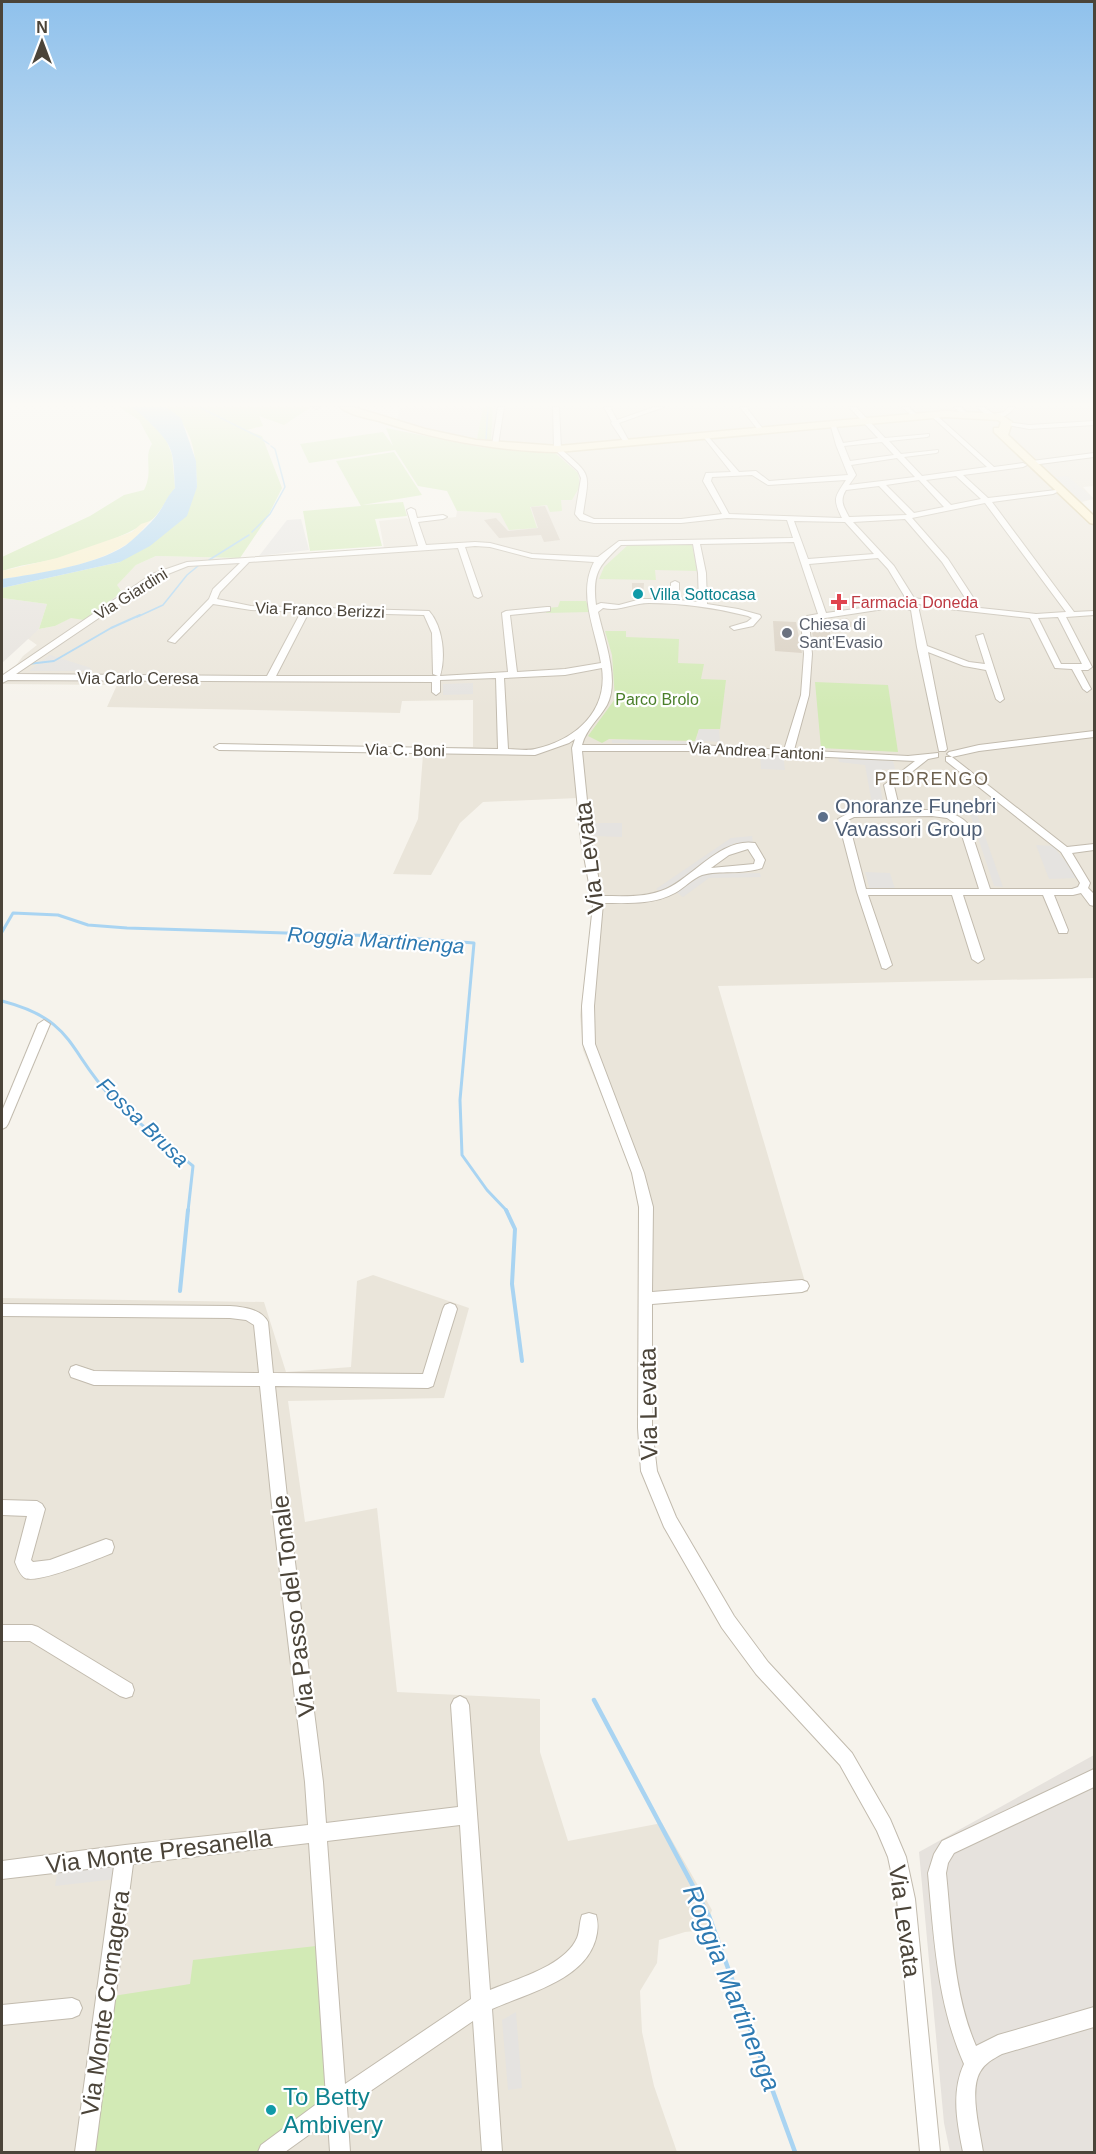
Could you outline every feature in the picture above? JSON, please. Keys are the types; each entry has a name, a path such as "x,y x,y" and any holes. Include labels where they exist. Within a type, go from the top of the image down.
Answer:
{"street":[{"path":"580,508 580,516 588,520 608,522 681,521 727,516 847,520 910,516 957,508"},
{"path":"723,508 727,516"},
{"path":"841,508 847,520 880,556 914,604 934,754 889,785 896,814"},
{"path":"902,508 945,561 977,610"},
{"path":"992,508 1072,614"},
{"path":"1079,508 1095,521"},
{"path":"411,510 423,549"},
{"path":"415,520 443,517"},
{"path":"790,519 823,616"},
{"path":"608,522 614,526 618,543"},
{"path":"598,563 618,543 797,540"},
{"path":"696,542 702,573 703,606"},
{"name":"Via Giardini","path":"4,679 162,572 187,564 490,545 532,556 598,563"},
{"path":"461,546 478,596"},
{"path":"804,562 880,556"},
{"path":"172,641 213,600 216,591 247,560"},
{"name":"Via Levata","path":"598,563 592,600 607,665 605,699 585,726 577,748 586,840 598,917 588,1006 589,1044 644,1193 647,1229 645,1451 655,1490 670,1522 728,1622 762,1668 846,1759 884,1825 897,1857 906,1899 930,2152"},
{"path":"675,583 675,603"},
{"name":"Via Franco Berizzi","path":"213,600 217,603 251,608 429,615 436,638 435,676"},
{"path":"592,600 601,605 624,608 642,600 675,603 751,612 757,616 750,624 734,627"},
{"path":"788,753 805,695 808,654 804,624 810,618 914,604 1033,616 1095,613"},
{"path":"593,612 601,605"},
{"path":"513,675 506,613 547,609"},
{"path":"270,679 306,610"},
{"path":"1033,616 1058,666 1088,667 1061,616"},
{"path":"980,636 1000,699"},
{"path":"921,647 968,664 991,669"},
{"name":"Via Carlo Ceresa","path":"4,679 454,677 565,672 607,665"},
{"path":"1075,667 1087,689"},
{"path":"500,675 502,752"},
{"path":"435,676 436,692"},
{"name":"Via C. Boni","path":"219,747 502,752 543,750 566,741 585,726"},
{"path":"950,757 979,748 1095,734"},
{"name":"Via Andrea Fantoni","path":"577,748 700,748 908,759 934,754 950,757"},
{"path":"862,891 957,894 1073,892 1082,889 1085,883 1065,850 950,757"},
{"path":"886,965 862,891 843,819 852,814 896,814 947,815 960,819 986,893"},
{"path":"597,899 658,896 737,846 751,845 760,860 759,866 752,868 697,872"},
{"path":"1065,850 1095,847"},
{"path":"1082,889 1088,892 1095,903"},
{"path":"1047,892 1063,930"},
{"path":"957,894 978,959"},
{"path":"2,1124 44,1024"},
{"path":"647,1298 802,1286"},
{"path":"76,1372 94,1378 428,1381 450,1309"},
{"name":"Via Passo del Tonale","path":"2,1310 248,1314 261,1322 281,1515 314,1782 340,2152"},
{"path":"2,1508 37,1509 23,1562 29,1572 50,1568 106,1547"},
{"path":"2,1633 32,1633 126,1690"},
{"path":"460,1705 484,2002 492,2152"},
{"path":"973,2062 959,2026 947,1957 938,1873 940,1860 948,1847 1095,1778"},
{"name":"Via Monte Presanella","path":"2,1870 468,1815"},
{"name":"Via Monte Cornagera","path":"85,2152 125,1854"},
{"path":"268,2152 336,2102 484,2002 560,1970 574,1959 586,1941 589,1922"},
{"path":"2,2015 72,2008"},
{"path":"973,2152 965,2085 973,2062 984,2050 1095,2018"}],"shaded area":[{"path":"530,508 1087,508 1094,516 1094,616 1091,617 1094,622 1094,978 718,986 808,1292 640,1301 642,1228 634,1175 583,1050 580,1015 593,912 578,798 483,802 460,823 431,875 393,874 418,819 423,755 426,747 473,747 473,700 402,701 400,713 107,707 117,685 2,684 23,656 37,645 27,638 39,629 55,626 122,591 116,585 136,565 156,556 240,558 384,548 379,521 407,518 410,522 456,517 457,511 500,513 536,527"},
{"path":"301,519 309,550 259,556 287,520"},
{"path":"2,598 47,604 39,629 2,663"},
{"path":"50,655 91,668 89,671 29,671"},
{"path":"473,683 473,694 443,695 443,684"},
{"path":"699,729 719,730 720,742 705,741 697,746 630,746 628,743 612,743 612,740 696,742"},
{"path":"760,753 783,753 785,770 761,769"},
{"path":"838,758 893,761 895,769 878,770 883,804 872,804 865,765 839,762"},
{"path":"969,811 976,811 1003,887 994,886"},
{"path":"595,823 622,823 622,837 594,836"},
{"path":"752,836 753,843 735,843 661,892 656,889 731,838"},
{"path":"1036,845 1053,846 1077,878 1049,879"},
{"path":"865,872 890,873 895,889 870,890"},
{"path":"760,873 761,877 709,878 683,897 676,892 704,874"},
{"path":"373,1275 469,1308 444,1398 288,1401 305,1522 377,1508 397,1692 540,1699 540,1752 568,1841 662,1823 712,1910 705,1930 685,1932 659,1940 657,1963 640,1991 642,2032 654,2086 677,2152 2,2152 2,1298 264,1302 286,1372 351,1367 357,1281"},
{"path":"1094,1755 1094,2152 950,2152 944,2123 919,1852"},
{"path":"118,1862 116,1879 55,1886 58,1869"},
{"path":"516,2012 522,2088 508,2090 502,2020"}],"green space":[{"path":"104,508 162,508 150,521 104,543 56,559 2,571 2,557"},
{"path":"176,508 272,508 240,558 156,556 136,565 117,585 122,592 84,620 71,618 55,626 39,629 47,604 2,598 2,588 120,562"},
{"path":"343,508 405,508 407,516 375,519 382,546 310,551 303,511"},
{"path":"455,508 530,508 537,528 509,530 500,513 457,511"},
{"path":"548,508 562,508 562,511 550,512"},
{"path":"692,544 697,571 655,570 656,580 599,579 604,567 628,545"},
{"path":"560,601 586,601 590,612 546,613 547,608 558,607"},
{"name":"Parco Brolo","path":"605,631 626,631 626,637 679,639 678,663 704,664 701,679 726,680 720,729 699,729 695,741 609,739 602,743 588,736 615,699 612,655"},
{"path":"815,682 888,685 898,752 821,748"},
{"path":"316,1946 328,2090 319,2108 257,2152 91,2152 113,1996 190,1984 193,1960"}],"sand":[{"path":"150,521 130,542 98,558 66,568 2,579 2,571 57,558 132,532 141,524"}],"water":[{"path":"162,508 190,508 187,516 150,546 120,562 2,588 2,579 70,567 120,549 141,532"}],"building":[{"path":"531,508 546,508 560,540 544,542 541,535 499,538 484,520 496,518 508,531 538,528"},
{"path":"632,583 644,583 643,597 632,599"},
{"path":"847,618 855,626 830,631 830,647 814,646 811,624"},
{"name":"Chiesa di Sant'Evasio","path":"773,621 796,622 802,653 775,651"}],"waterway":[{"path":"252,532 274,508"},
{"path":"209,560 249,535"},
{"path":"137,617 163,605 187,575 198,566"},
{"path":"28,664 54,661 111,628 140,615"},
{"name":"Roggia Martinenga","path":"2,932 13,913 58,915 88,925 127,928 382,936 474,943 460,1100 462,1155 487,1190 507,1211"},
{"name":"Fossa Brusa","path":"2,1001 44,1017 57,1027 112,1098 141,1125 193,1166 188,1211"},
{"name":"Fossa Brusa","path":"180,1291 188,1210"},
{"name":"Roggia Martinenga","path":"506,1210 515,1229 512,1284 522,1361"},
{"name":"Roggia Martinenga","path":"594,1700 709,1916 795,2152"}],"place":[{"name":"Villa Sottocasa","path":"638,594"},
{"name":"Farmacia Doneda","path":"839,602"},
{"name":"Chiesa di Sant'Evasio","path":"787,633"},
{"name":"Onoranze Funebri Vavassori Group","path":"823,817"},
{"name":"To Betty Ambivery","path":"271,2110"}],"district":[{"name":"PEDRENGO","path":"932,779"}]}
